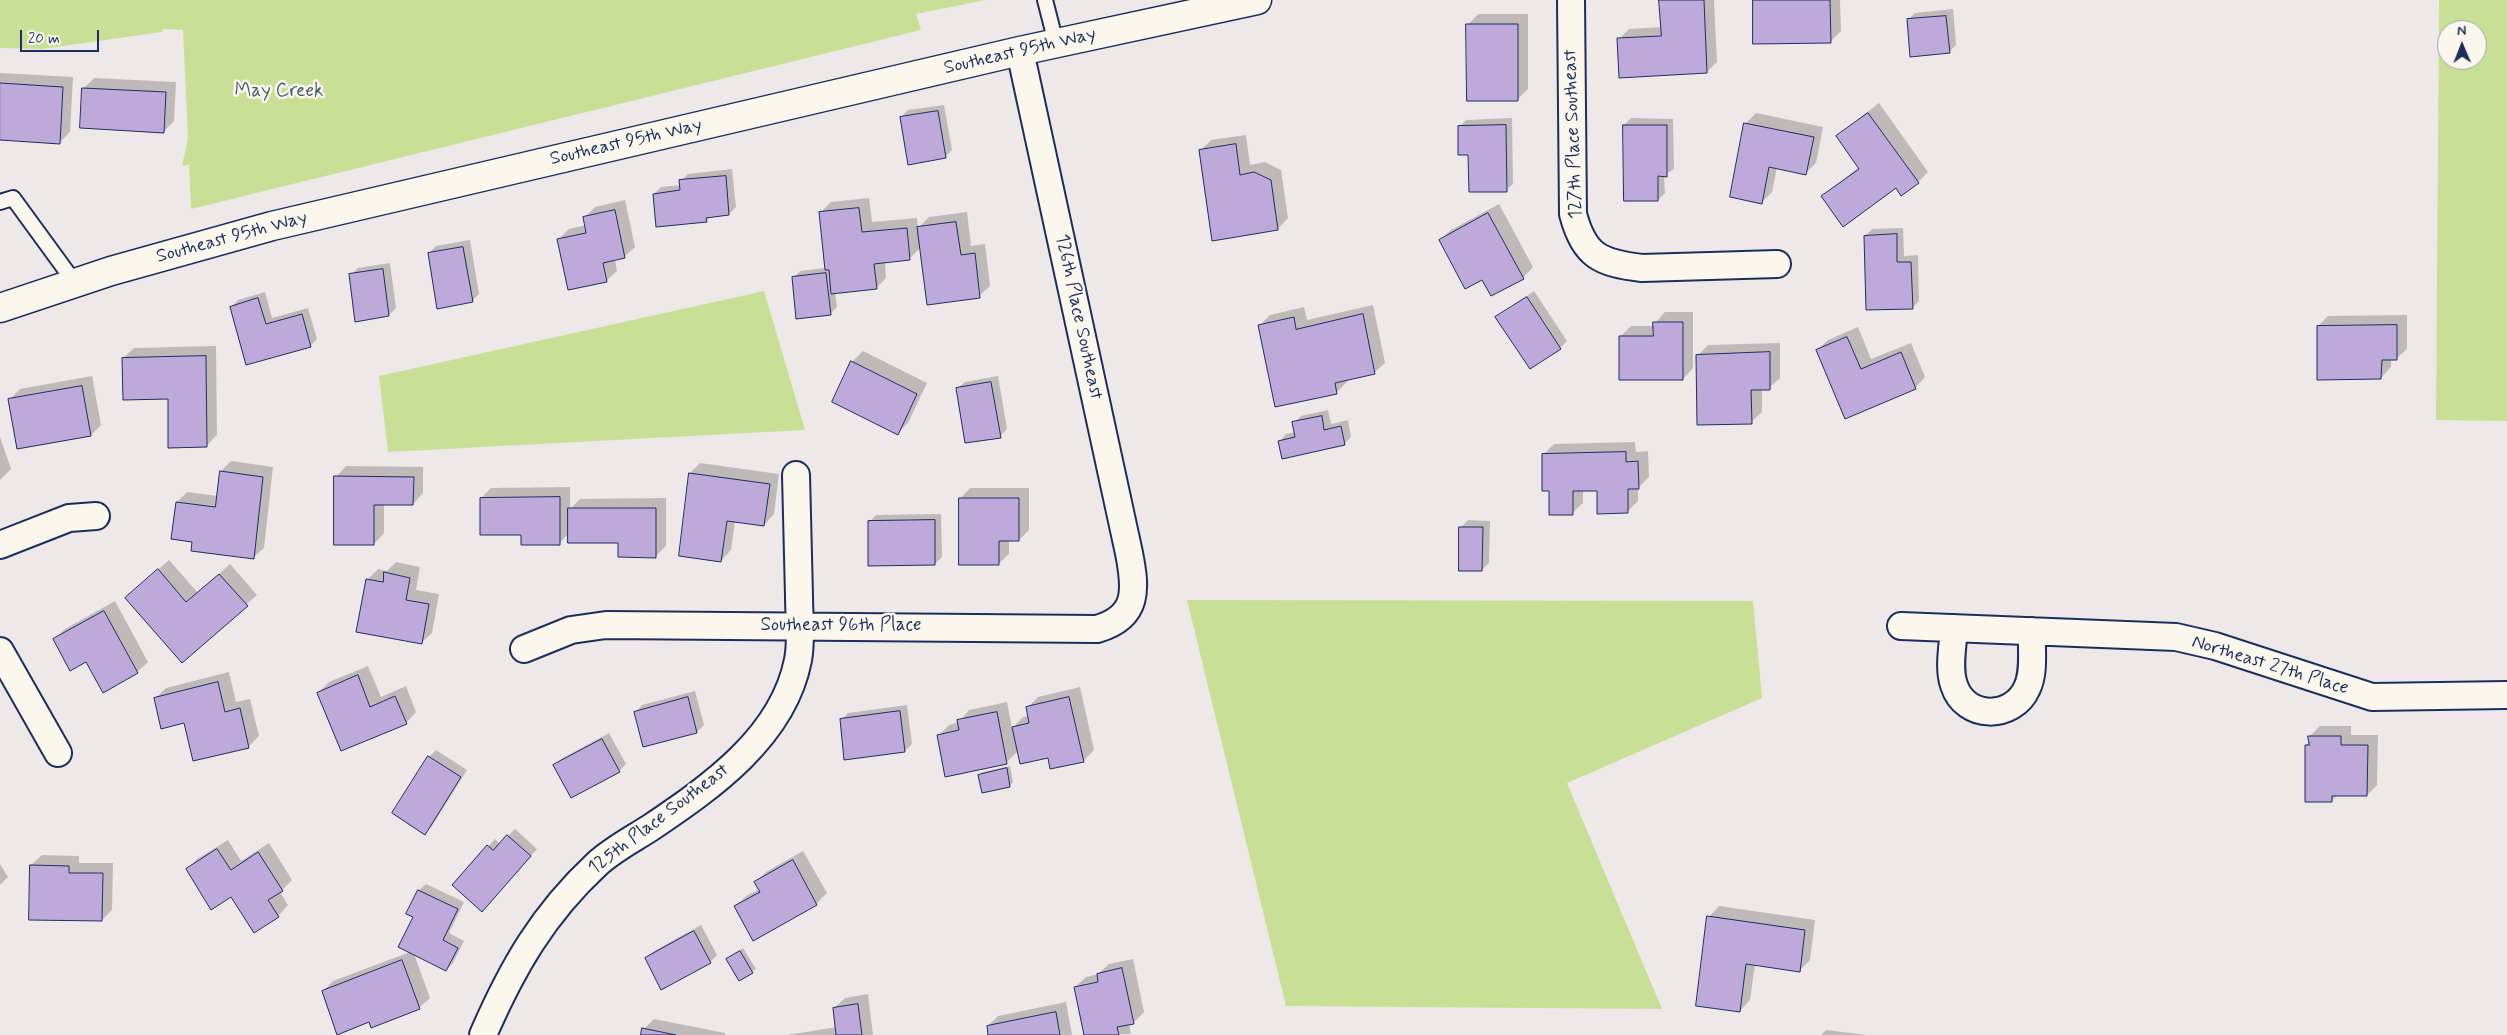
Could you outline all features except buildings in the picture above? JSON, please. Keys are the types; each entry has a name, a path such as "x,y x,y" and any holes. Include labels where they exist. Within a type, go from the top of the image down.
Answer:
{"street":[{"name":"Southeast 95th Way","path":"0,308 111,271 272,226 1020,51 1257,0"},
{"name":"127th Place Southeast","path":"1571,0 1573,214 1578,233 1587,248 1601,259 1621,265 1642,268 1777,264"},
{"name":"126th Place Southeast","path":"1020,51 1135,583"},
{"name":"125th Place Southeast","path":"483,1035 520,957 538,929 568,891 599,862 699,794 738,761 772,720 788,693 798,659 796,475"},
{"path":"0,545 69,518 96,516"},
{"name":"Southeast 96th Place","path":"524,649 550,637 572,630 606,625 799,625 1097,629 1113,624 1123,613 1133,600 1135,583"},
{"name":"Northeast 27th Place","path":"1901,626 2176,637 2215,646 2372,697 2507,695"},
{"path":"1954,628 1952,672 1953,684 1958,696 1978,710 1990,713 2002,711 2014,705 2022,697 2028,686 2032,631"},
{"path":"0,651 58,754"}],"lane":[{"path":"1045,0 1056,44"},
{"path":"0,202 13,198 76,283"}],"green space":[{"name":"May Creek","path":"0,0 986,0 916,14 921,30 191,209 189,165 182,166 188,138 183,30 163,29 162,32 42,49 0,48"},
{"path":"2439,0 2507,0 2507,421 2436,420 2438,70 2487,70 2487,20 2439,20"},
{"path":"764,291 805,430 388,452 379,376"},
{"path":"1187,600 1753,601 1762,698 1567,783 1662,1009 1286,1006"}]}
